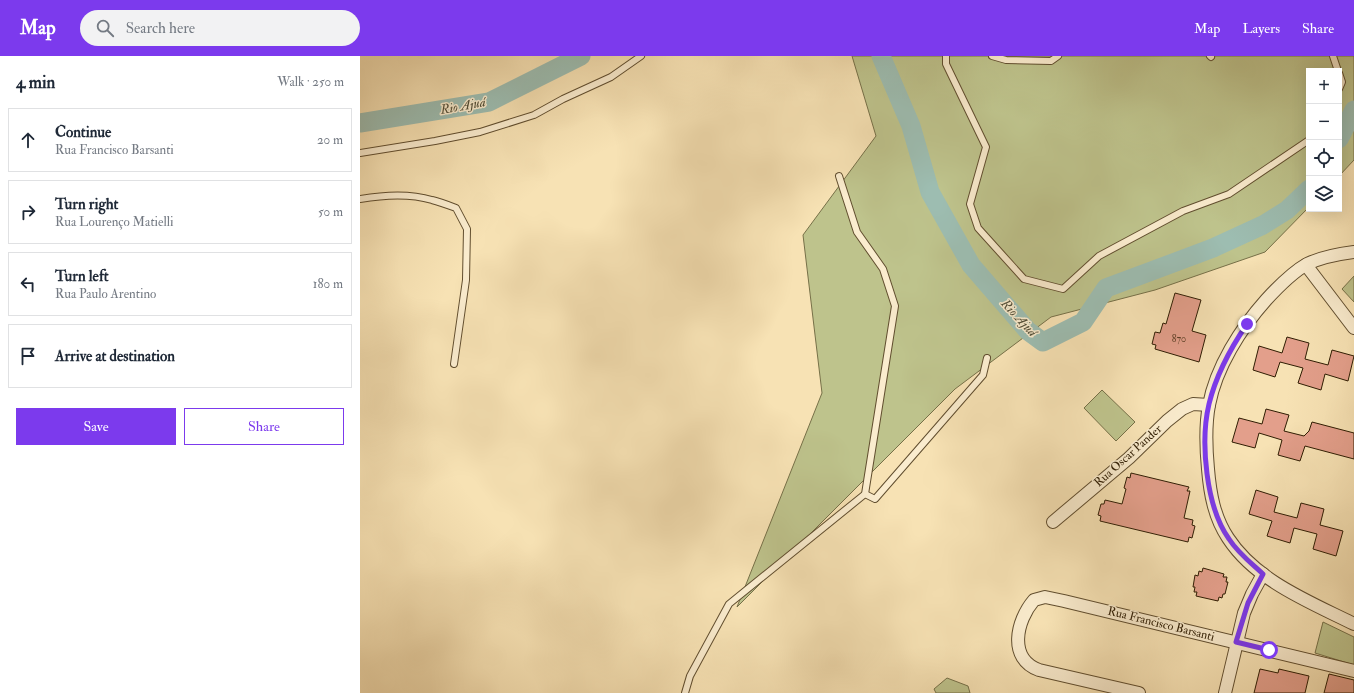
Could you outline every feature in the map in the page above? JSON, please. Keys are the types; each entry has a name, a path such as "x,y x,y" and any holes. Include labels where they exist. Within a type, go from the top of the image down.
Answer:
{"street":[{"path":"1354,252 1324,257 1306,265 1275,290 1247,324 1236,340 1223,364 1209,405 1206,437 1206,456 1210,492 1214,509 1228,538 1238,551 1263,574 1292,592 1354,624"},
{"path":"1306,265 1354,328"},
{"name":"Rua Oscar Pander","path":"1053,522 1128,458 1182,409 1193,404 1209,405"},
{"path":"1224,693 1236,642 1248,603 1263,574"},
{"name":"Rua Francisco Barsanti","path":"1139,693 1039,670 1033,668 1026,662 1020,654 1018,646 1019,632 1026,610 1034,600 1039,598 1052,598 1354,671"}],"lane":[{"path":"360,153 480,132 534,115 563,99 611,77 641,56"},
{"path":"946,56 946,64 986,147 970,204 978,228 1024,279 1062,289 1099,256 1183,211 1229,194 1306,142"},
{"path":"992,56 1006,60 1051,61 1058,56"},
{"path":"1333,56 1338,68"},
{"path":"685,693 690,676 729,604 864,494 895,306 883,269 857,232 839,176"},
{"path":"360,199 409,196 431,199 456,208 467,229 466,280 454,364"},
{"path":"864,494 875,499 983,375 987,358"}],"green space":[{"path":"852,56 1354,56 1354,160 1342,173 1342,68 1306,68 1306,210 1265,252 1155,290 1051,317 955,389 737,607 822,393 803,235 876,136"},
{"path":"1354,276 1354,302 1342,289"},
{"path":"1102,390 1135,422 1116,441 1084,408"},
{"path":"1323,622 1354,637 1354,665 1315,653"},
{"path":"947,678 968,686 970,693 936,693 934,689"}],"building":[{"path":"1175,293 1201,300 1192,331 1206,335 1199,362 1155,349 1156,345 1152,344 1155,332 1160,333 1163,323 1166,324"},
{"path":"1287,337 1309,343 1305,359 1328,365 1332,350 1354,356 1348,381 1325,374 1321,390 1298,383 1303,368 1280,362 1275,377 1253,370 1259,346 1282,353"},
{"path":"1266,409 1289,415 1284,431 1304,436 1309,431 1312,422 1354,433 1354,459 1305,446 1300,461 1278,455 1282,440 1259,433 1255,448 1232,442 1239,418 1262,424"},
{"path":"1131,473 1189,487 1187,491 1190,491 1184,518 1193,520 1192,525 1195,526 1192,538 1189,537 1188,542 1100,521 1101,516 1098,515 1101,504 1104,504 1105,500 1122,504 1126,489 1124,488 1127,477 1130,478"},
{"path":"1256,490 1278,497 1274,512 1297,518 1301,503 1324,509 1320,525 1343,531 1336,556 1313,549 1317,534 1294,528 1290,543 1267,536 1272,521 1249,514"},
{"path":"1203,568 1224,574 1223,577 1227,577 1226,582 1228,582 1225,594 1223,594 1222,598 1219,597 1218,601 1196,596 1197,592 1194,592 1195,587 1193,587 1195,575 1198,576 1199,571 1202,572"},
{"path":"1260,669 1278,673 1279,669 1309,676 1305,693 1254,693"},
{"path":"1329,674 1354,680 1354,693 1324,693"}],"waterway":[{"name":"Rio Ajuá","path":"360,123 489,102 581,56"},
{"name":"Rio Ajuá","path":"881,56 911,126 930,192 971,265 1028,331 1043,342 1083,322 1106,288 1213,248 1263,225 1287,210 1306,192"},
{"name":"Rio Ajuá","path":"1342,133 1354,110"}],"route":[{"path":"1247,324 1236,340 1223,364 1209,405 1206,456 1210,492 1214,509 1221,525 1228,538 1238,551 1263,574 1244,613 1236,642 1269,650"}]}
